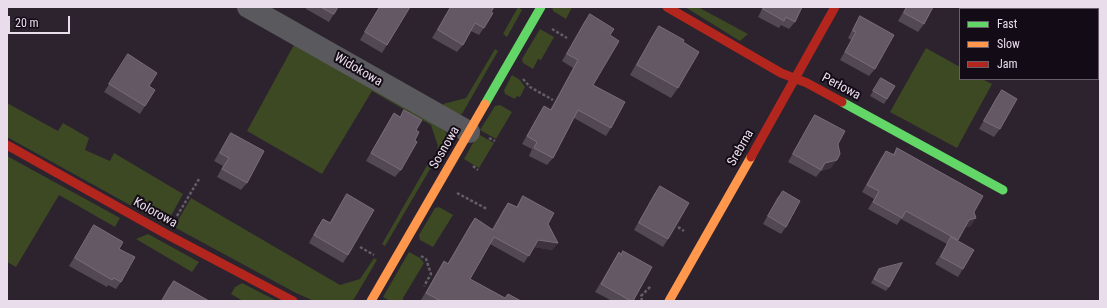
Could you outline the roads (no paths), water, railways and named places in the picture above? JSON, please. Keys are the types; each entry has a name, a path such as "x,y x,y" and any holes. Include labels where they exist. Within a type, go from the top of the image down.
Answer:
{"street":[{"name":"Widokowa","path":"248,7 469,132"},
{"name":"Sosnowa","path":"371,301 541,7"},
{"name":"Perłowa","path":"667,7 781,73 814,86 1003,190"},
{"name":"Srebrna","path":"669,301 796,79 835,7"},
{"name":"Kolorowa","path":"7,145 166,234 293,301"}]}
